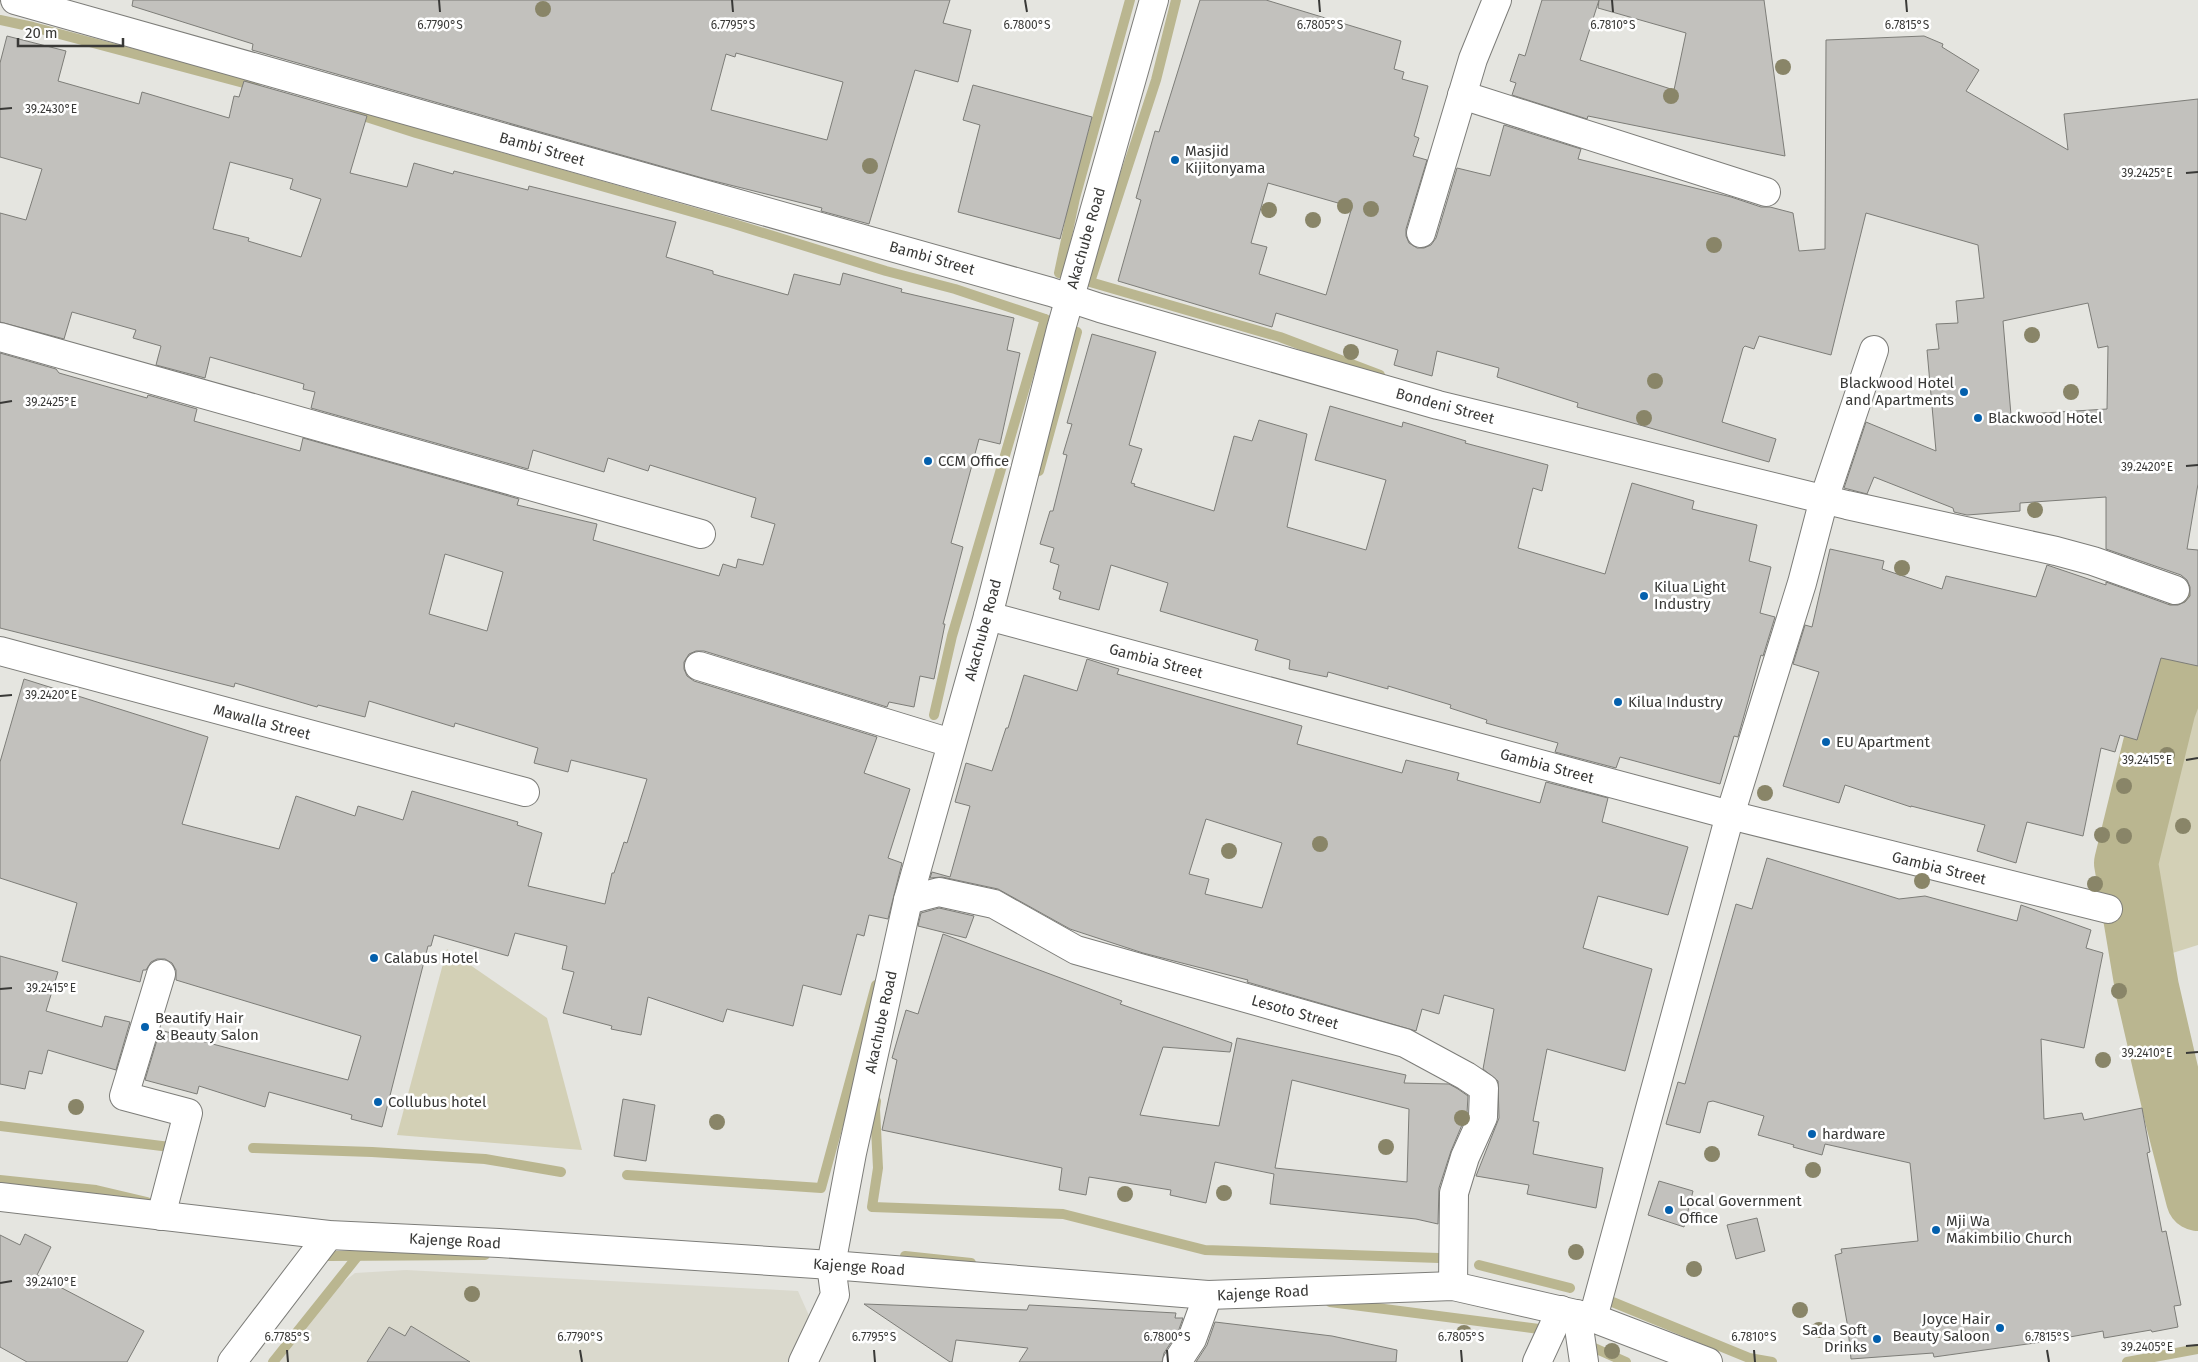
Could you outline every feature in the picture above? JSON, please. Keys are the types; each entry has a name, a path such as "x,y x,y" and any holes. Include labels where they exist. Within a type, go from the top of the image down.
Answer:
{"street":[{"name":"Bambi Street","path":"15,0 1051,292 1069,299"},
{"name":"Akachube Road","path":"803,1362 835,1295 831,1264 852,1153 908,900 988,616 1069,299 1154,0"},
{"path":"1421,234 1473,59 1497,0"},
{"path":"1462,95 1766,192"},
{"name":"Bondeni Street","path":"1069,299 1438,405 1824,499 2056,551 2093,561 2175,590"},
{"path":"0,337 701,534"},
{"path":"1537,1362 1577,1314 1802,583 1824,499 1874,350"},
{"name":"Gambia Street","path":"988,616 1730,815 2108,909"},
{"name":"Mawalla Street","path":"0,651 525,792"},
{"path":"699,666 951,743"},
{"name":"Lesoto Street","path":"908,900 940,892 994,904 1076,950 1405,1043 1484,1088 1483,1117 1465,1157 1454,1193 1453,1286"},
{"path":"161,974 124,1096 188,1113 161,1216"},
{"name":"Kajenge Road","path":"0,1197 330,1235 499,1242 831,1264 1208,1295 1453,1286 1577,1314 1708,1362"},
{"path":"232,1362 330,1235"},
{"path":"1177,1362 1192,1339 1208,1295"},
{"path":"1577,1314 1584,1362"}],"shaded area":[{"path":"2198,606 2198,945 2128,967 2116,816"},
{"path":"447,949 547,1018 582,1150 397,1135"},
{"path":"406,1270 798,1291 824,1349 817,1362 270,1362 314,1305 355,1273"}],"building":[{"path":"133,0 950,0 943,23 971,30 958,82 915,70 869,224 821,211 822,208 706,179 252,50 253,44 132,6","holes":["736,53 843,82 827,140 711,110 726,54 735,57"]},
{"path":"1200,0 1266,0 1401,41 1394,69 1404,72 1402,79 1428,86 1414,136 1419,138 1413,156 1427,160 1406,229 1409,243 1417,248 1431,245 1436,238 1457,168 1490,176 1504,125 1581,149 1578,159 1731,197 1761,207 1770,207 1793,213 1799,251 1825,249 1826,40 1924,36 1943,44 1942,47 1979,70 1966,91 2068,150 2064,114 2198,99 2198,484 2187,549 2198,550 2198,666 2161,658 2137,740 2120,735 2115,752 2101,748 2083,836 2027,822 2016,863 1977,851 1985,825 1911,807 1845,785 1839,803 1783,786 1819,672 1793,664 1805,625 1812,627 1830,549 1884,561 1882,569 1942,589 1946,576 2036,597 2047,565 2106,585 2106,582 2170,605 2178,605 2185,602 2190,596 2190,587 2187,580 2181,575 2106,549 2106,497 2020,503 2020,511 1967,515 1954,512 1953,508 1874,477 1867,494 1844,488 1866,422 1936,451 1927,350 1939,349 1936,324 1958,323 1956,301 1984,298 1978,245 1866,213 1831,355 1759,336 1754,349 1745,346 1743,348 1722,422 1776,439 1769,462 1577,407 1578,403 1497,377 1499,368 1437,351 1432,376 1394,365 1398,350 1276,313 1272,327 1118,281 1141,200 1136,198 1155,131 1159,132","holes":["1268,183 1352,207 1326,295 1259,274 1267,247 1251,243","2088,303 2098,348 2108,346 2107,409 2011,415 2003,321"]},
{"path":"1542,0 1599,0 1764,0 1785,156 1588,116 1587,119 1512,95 1516,83 1510,81 1519,54 1525,56","holes":["1599,0 1598,8 1686,33 1674,90 1580,60"]},
{"path":"7,36 66,51 58,81 139,104 142,92 229,118 234,96 239,97 244,81 367,116 350,173 407,187 414,163 453,174 454,171 528,190 529,186 676,222 666,257 713,271 713,274 788,295 794,274 840,285 843,273 902,289 901,292 1014,318 1007,350 1020,353 1000,444 979,439 951,543 963,547 943,624 945,624 934,679 920,676 914,707 889,702 887,707 704,651 696,651 689,654 684,662 687,676 694,681 877,737 864,773 910,789 888,858 902,863 888,919 869,915 864,936 857,934 841,995 803,985 793,1026 727,1009 723,1022 648,997 641,1035 611,1029 612,1026 563,1013 574,972 562,969 567,946 515,933 508,956 434,935 431,946 428,946 382,1127 351,1119 352,1115 269,1092 265,1107 199,1086 197,1094 145,1080 160,1030 348,1080 361,1036 176,980 176,970 172,963 165,959 157,959 151,962 146,970 143,970 140,982 62,961 77,903 0,878 0,762 24,679 208,737 182,824 279,849 296,796 355,816 358,806 403,820 412,791 518,822 517,825 542,833 528,886 605,904 612,873 614,873 624,842 627,843 647,779 571,760 568,772 534,763 538,748 455,723 454,727 369,701 365,717 318,705 317,707 235,683 234,687 0,628 0,353 56,369 59,373 147,398 148,395 197,409 194,421 300,451 303,438 519,499 517,505 597,524 593,540 719,576 723,564 736,568 738,559 763,565 775,524 751,517 756,498 650,465 648,471 608,458 604,472 533,450 528,469 311,408 315,392 303,389 304,384 210,357 205,378 156,365 161,346 133,338 136,330 72,312 64,339 0,322 0,213 26,220 42,169 0,157 0,63","holes":["230,162 293,179 290,189 321,199 301,257 248,241 249,238 213,229","445,554 503,572 487,631 429,614"]},
{"path":"973,85 1092,117 1060,239 958,212 980,125 963,120"},
{"path":"1092,334 1156,352 1129,445 1142,449 1131,483 1135,484 1134,486 1214,511 1234,436 1252,441 1259,420 1307,434 1287,527 1366,550 1386,480 1315,460 1330,406 1402,427 1403,422 1466,441 1465,443 1548,465 1542,491 1533,488 1518,548 1605,574 1632,483 1694,501 1692,509 1757,525 1749,561 1771,567 1760,613 1775,617 1763,656 1761,655 1738,737 1734,736 1720,784 1620,757 1616,768 1555,752 1558,743 1486,723 1487,720 1450,708 1451,705 1388,686 1388,689 1328,672 1327,677 1289,669 1290,660 1255,650 1258,640 1160,611 1168,583 1111,565 1099,610 1059,599 1061,592 1053,589 1059,565 1050,562 1054,548 1040,544 1050,511 1053,511 1067,455 1063,454 1072,424 1067,423"},
{"path":"1087,659 1119,669 1117,674 1302,726 1297,744 1402,773 1406,760 1459,773 1457,780 1540,803 1546,782 1608,798 1602,822 1688,847 1668,915 1598,896 1583,948 1652,969 1625,1071 1547,1049 1533,1121 1539,1122 1533,1154 1603,1168 1596,1208 1527,1194 1529,1185 1476,1176 1499,1118 1498,1081 1483,1069 1494,1009 1444,995 1439,1014 1422,1009 1416,1031 1247,982 1248,980 1143,953 1070,929 998,889 942,877 930,878 932,872 950,877 970,806 955,802 966,763 992,771 1006,728 1008,728 1024,675 1077,691","holes":["1206,819 1282,843 1262,908 1205,894 1209,879 1189,874"]},
{"path":"1767,858 1899,899 1925,896 2017,921 2021,905 2091,930 2086,948 2103,953 2084,1048 2041,1039 2044,1119 2082,1113 2084,1120 2142,1108 2150,1152 2147,1153 2162,1232 2166,1231 2181,1305 2174,1306 2178,1327 2104,1338 2103,1331 2042,1342 1934,1357 1933,1353 1851,1359 1848,1328 1835,1255 1842,1253 1841,1249 1918,1241 1910,1163 1825,1144 1822,1155 1793,1147 1794,1145 1758,1135 1764,1116 1713,1101 1708,1102 1700,1133 1666,1124 1678,1082 1685,1084 1736,904 1752,909"},
{"path":"939,908 974,916 966,938 918,926 921,913"},
{"path":"943,934 1122,1001 1120,1004 1232,1043 1230,1052 1163,1047 1140,1115 1219,1126 1237,1038 1406,1075 1404,1083 1449,1084 1468,1096 1467,1113 1451,1151 1439,1188 1438,1224 1416,1219 1270,1204 1274,1174 1215,1162 1206,1203 1170,1195 1171,1190 1089,1177 1086,1195 1059,1190 1062,1168 882,1130 897,1060 892,1058 906,1010 918,1014","holes":["1292,1080 1409,1109 1407,1182 1275,1168"]},
{"path":"0,956 58,972 46,1011 102,1027 105,1016 130,1022 116,1070 48,1050 42,1074 29,1071 25,1089 0,1084"},
{"path":"623,1099 655,1105 646,1161 614,1156"},
{"path":"1659,1181 1693,1191 1684,1227 1648,1215"},
{"path":"1757,1218 1765,1251 1736,1259 1727,1225"},
{"path":"25,1234 51,1247 37,1275 144,1331 127,1362 27,1362 0,1347 0,1235 20,1245"},
{"path":"864,1304 1027,1310 1029,1305 1176,1313 1175,1318 1183,1318 1178,1332 1164,1353 1162,1362 1019,1362 1028,1348 956,1340 952,1362 950,1362"},
{"path":"1215,1322 1332,1336 1397,1350 1396,1362 1196,1362 1207,1345"},
{"path":"411,1326 470,1362 367,1362 389,1327 405,1336"}],"waterway":[{"path":"1059,273 1075,198 1130,0"},
{"path":"1176,0 1156,80 1090,282 1280,337 1380,375"},
{"path":"0,20 255,86"},
{"path":"354,113 416,133 731,223 886,271 955,289 1045,319 1061,329 1077,332 1039,471"},
{"path":"934,715 952,636 1045,319"},
{"path":"2198,615 2164,708 2126,863 2147,988 2198,1199"},
{"path":"627,1175 821,1188 876,985"},
{"path":"876,1101 878,1168 872,1207 1063,1214 1205,1250 1439,1258"},
{"path":"0,1126 178,1148"},
{"path":"253,1148 372,1152 485,1159 561,1172"},
{"path":"0,1180 96,1190 147,1202"},
{"path":"328,1256 485,1255"},
{"path":"905,1256 971,1263"},
{"path":"273,1362 357,1257"},
{"path":"1479,1265 1570,1288"},
{"path":"1610,1301 1749,1358 1772,1362"},
{"path":"1330,1302 1539,1329"},
{"path":"1583,1343 1626,1362"},
{"path":"2127,1362 2198,1349"}],"place":[{"name":"Masjid Kijitonyama","path":"1175,160"},
{"name":"Blackwood Hotel and Apartments","path":"1964,392"},
{"name":"Blackwood Hotel","path":"1978,418"},
{"name":"CCM Office","path":"928,461"},
{"name":"Kilua Light Industry","path":"1644,596"},
{"name":"Kilua Industry","path":"1618,702"},
{"name":"EU Apartment","path":"1826,742"},
{"name":"Calabus Hotel","path":"374,958"},
{"name":"Beautify Hair & Beauty Salon","path":"145,1027"},
{"name":"Collubus hotel","path":"378,1102"},
{"name":"hardware","path":"1812,1134"},
{"name":"Local Government Office","path":"1669,1210"},
{"name":"Mji Wa Makimbilio Church","path":"1936,1230"},
{"name":"Joyce Hair Beauty Saloon","path":"2000,1328"},
{"name":"Sada Soft Drinks","path":"1877,1339"}]}
